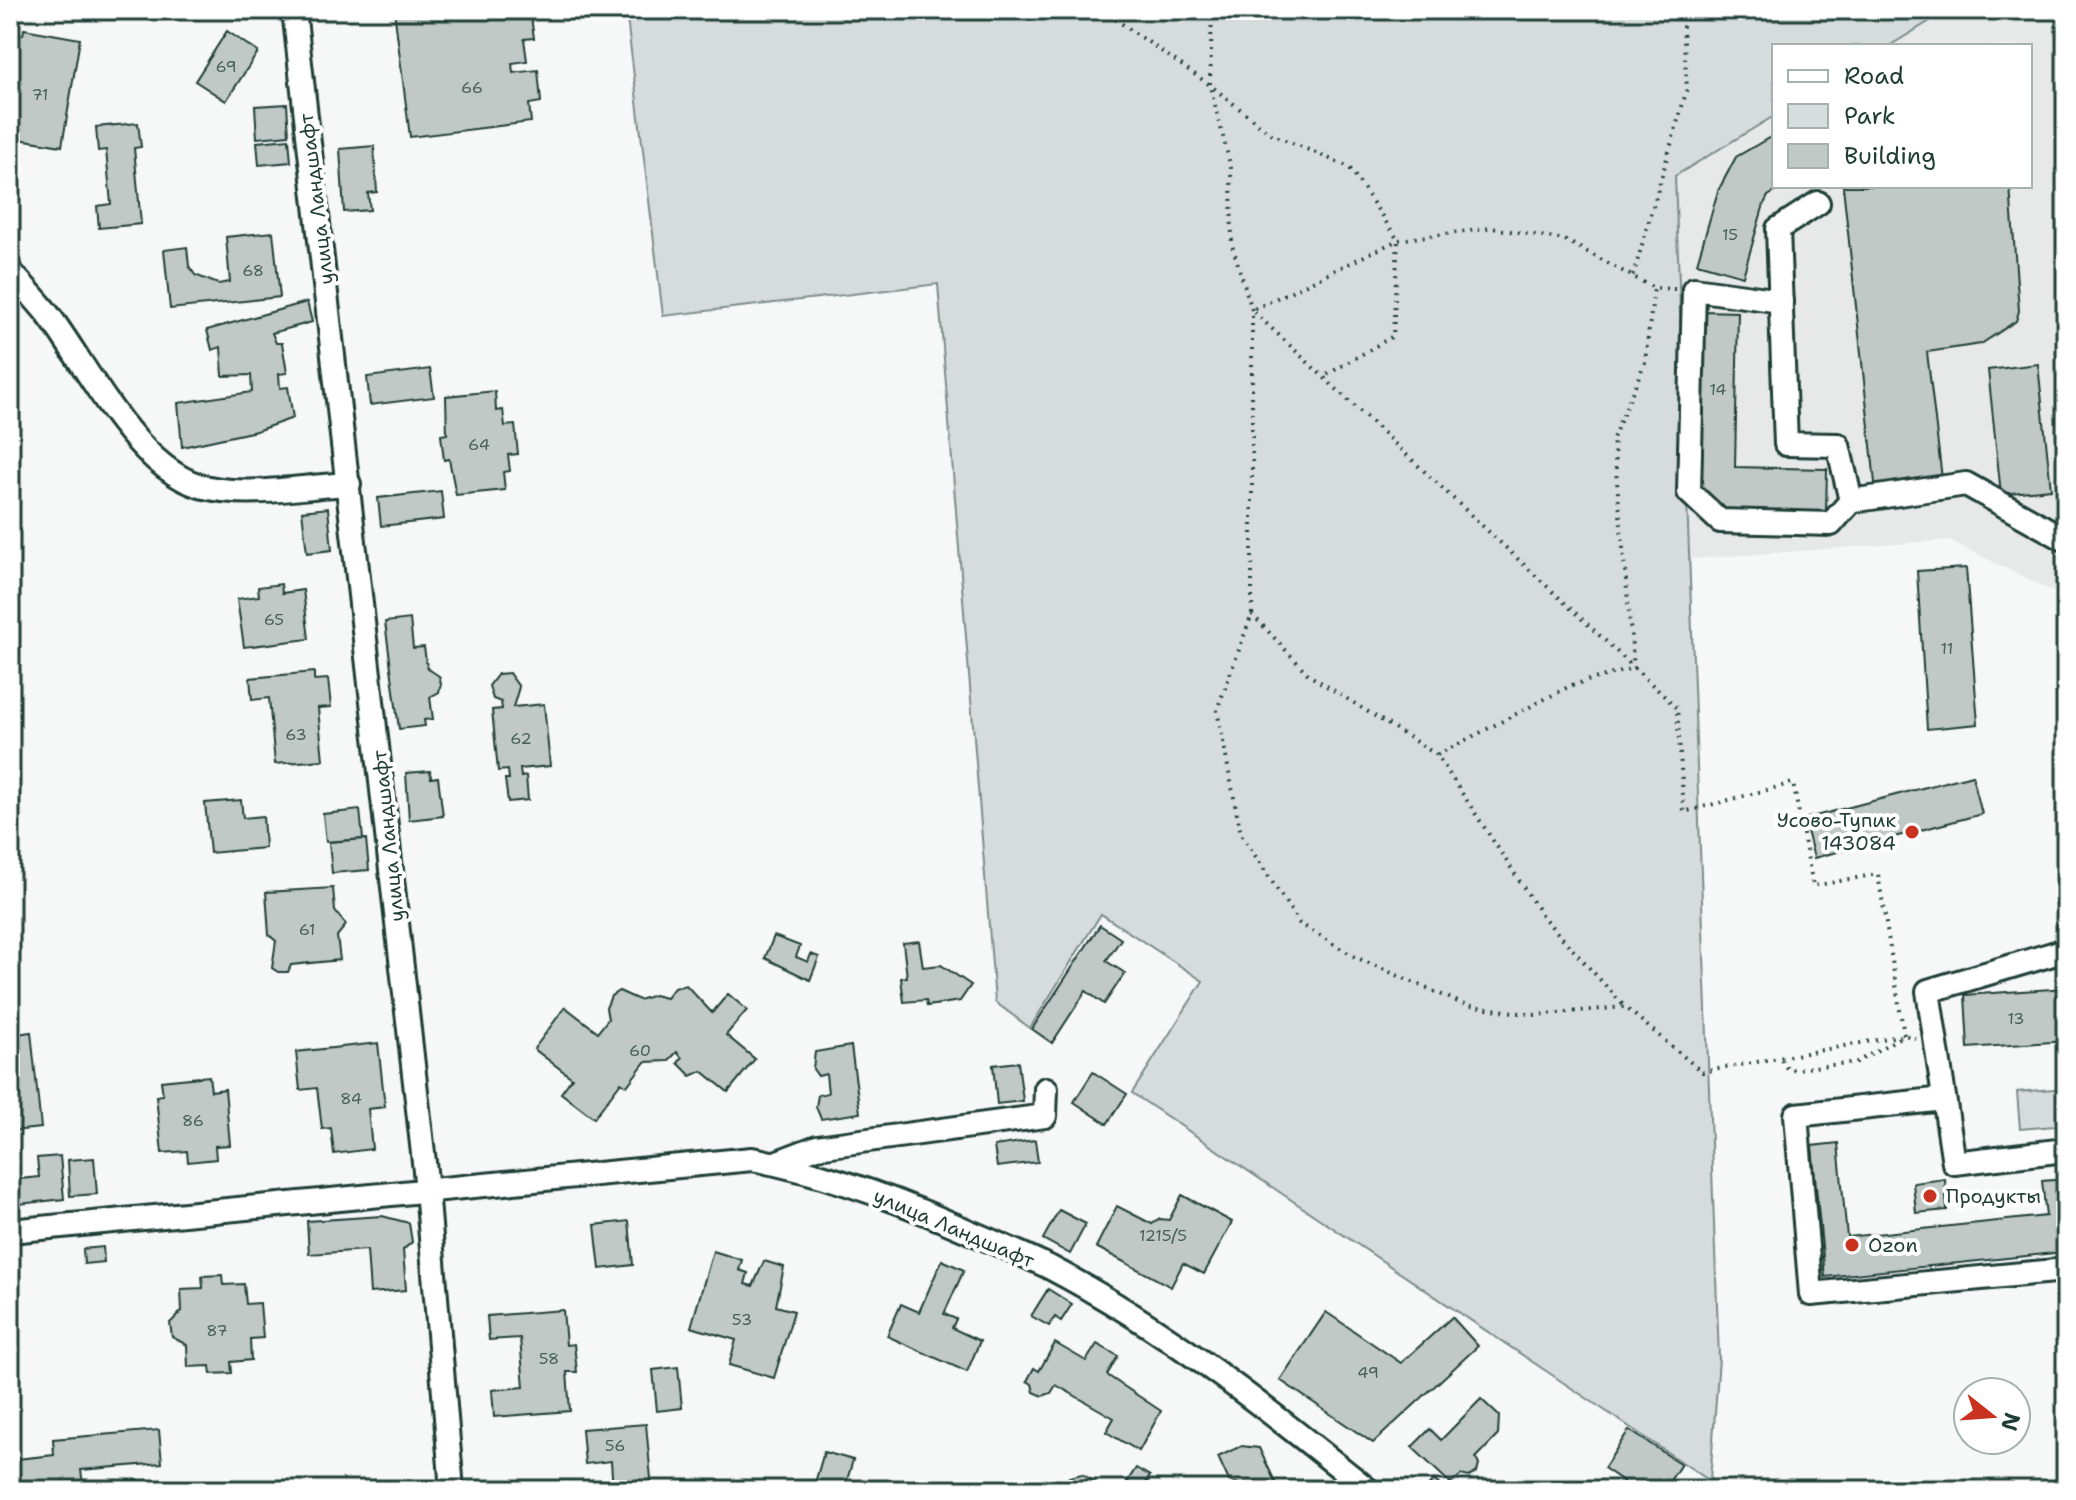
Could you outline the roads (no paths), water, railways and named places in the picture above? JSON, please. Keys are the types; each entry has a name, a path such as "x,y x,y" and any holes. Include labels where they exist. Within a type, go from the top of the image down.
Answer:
{"street":[{"name":"улица Ландшафт","path":"294,10 427,1189 452,1490"},
{"path":"1818,203 1778,229 1786,444 1838,445 1851,501"},
{"path":"10,271 49,316 122,422 160,462 187,481 228,491 349,484"},
{"path":"1781,301 1694,289 1689,492 1720,521 1831,524 1851,501 1966,484 2066,540"},
{"path":"2066,950 1928,991 1954,1163 2066,1150"},
{"path":"775,1163 817,1147 1009,1124 1045,1116 1046,1089"},
{"path":"1944,1099 1796,1115 1811,1294 2066,1270"},
{"name":"улица Ландшафт","path":"10,1231 752,1159 775,1163 892,1198 1049,1267 1190,1355 1273,1413 1368,1490"}],"place":[{"name":"Усово-Тупик 143084","path":"1912,832"},
{"name":"Продукты","path":"1930,1196"},
{"name":"Ozon","path":"1852,1245"}]}
